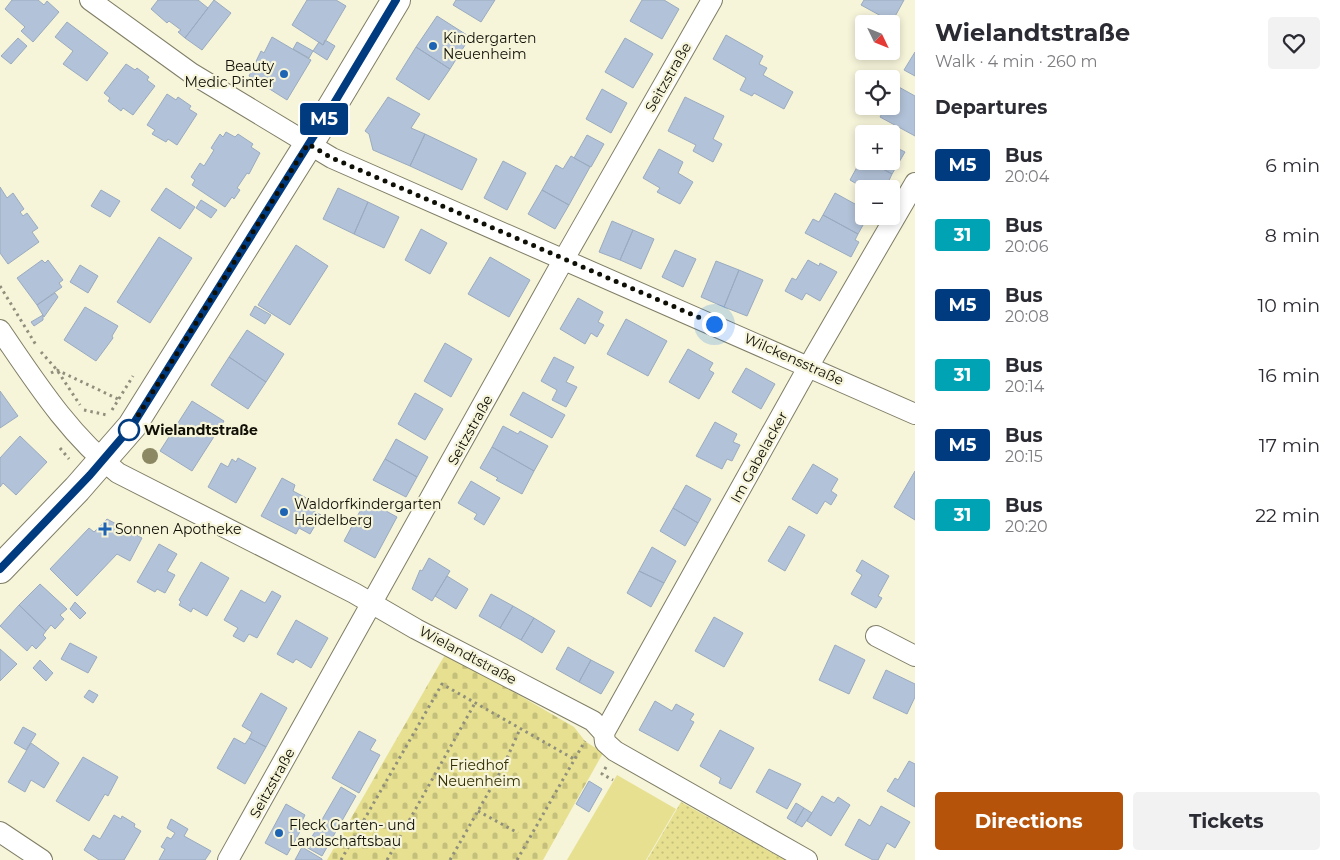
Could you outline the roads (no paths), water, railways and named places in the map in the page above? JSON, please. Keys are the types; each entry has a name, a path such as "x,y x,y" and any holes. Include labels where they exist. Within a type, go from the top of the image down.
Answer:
{"street":[{"name":"Wilckensstraße","path":"90,0 191,73 332,158 915,414"},
{"path":"0,569 103,461 150,398 396,0"},
{"name":"Seitzstraße","path":"228,860 564,259 712,0"},
{"name":"Im Gabelacker","path":"599,727 915,183"},
{"name":"Wielandtstraße","path":"0,330 36,383 78,437 103,461 124,476 175,500 372,604 599,727 606,742 615,751 807,860"},
{"path":"876,636 915,656"},
{"path":"0,832 42,860"}],"place":[{"name":"Kindergarten Neuenheim","path":"433,46"},
{"name":"Beauty Medic Pinter","path":"284,74"},
{"name":"Wielandtstraße","path":"129,430"},
{"name":"Waldorfkindergarten Heidelberg","path":"284,512"},
{"name":"Sonnen Apotheke","path":"105,529"},
{"name":"Fleck Garten- und Landschaftsbau","path":"279,833"}],"park label":[{"name":"Friedhof Neuenheim","path":"479,774"}]}
